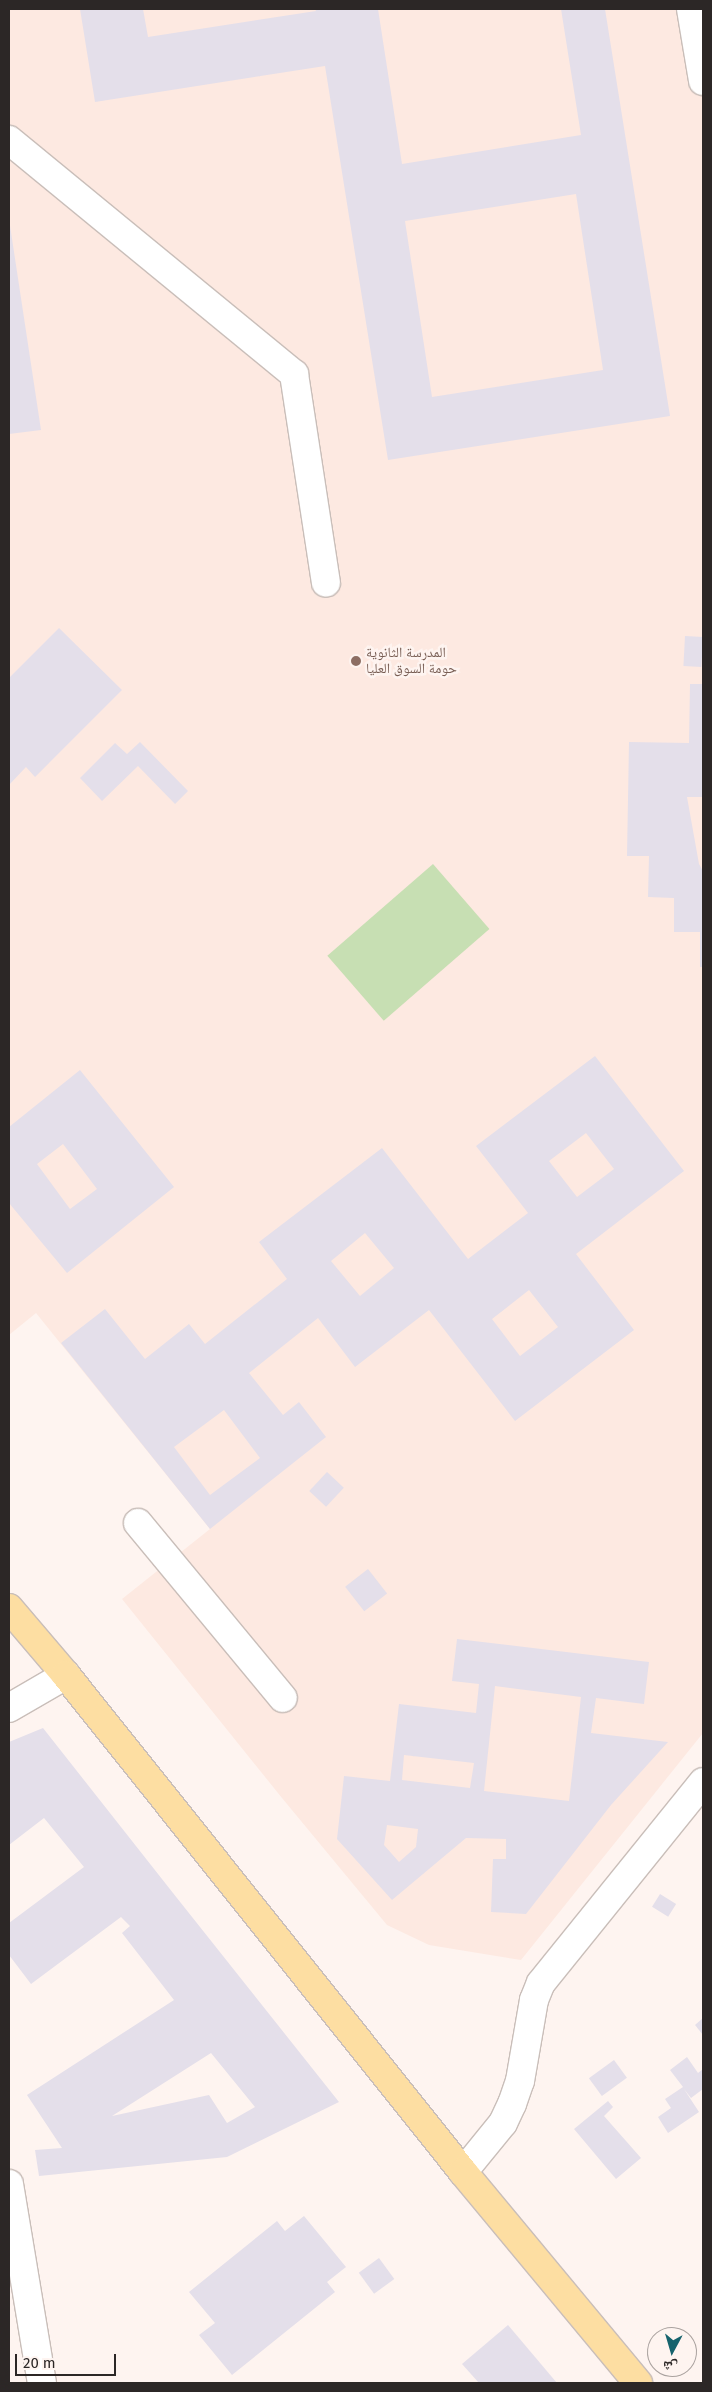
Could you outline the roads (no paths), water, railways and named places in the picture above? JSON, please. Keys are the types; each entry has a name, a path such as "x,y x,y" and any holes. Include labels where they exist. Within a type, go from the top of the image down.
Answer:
{"main road":[{"path":"9,1608 66,1675 463,2172 638,2383"}],"street":[{"path":"691,9 703,81"},
{"path":"9,140 294,374 326,583"},
{"path":"138,1523 283,1698"},
{"path":"9,1708 66,1675"},
{"path":"463,2172 503,2123 512,2104 520,2081 534,2000 540,1983 703,1782"},
{"path":"10,2196 42,2383"}],"place":[{"name":"المدرسة الثانوية حومة السوق العليا","path":"356,661"}]}
